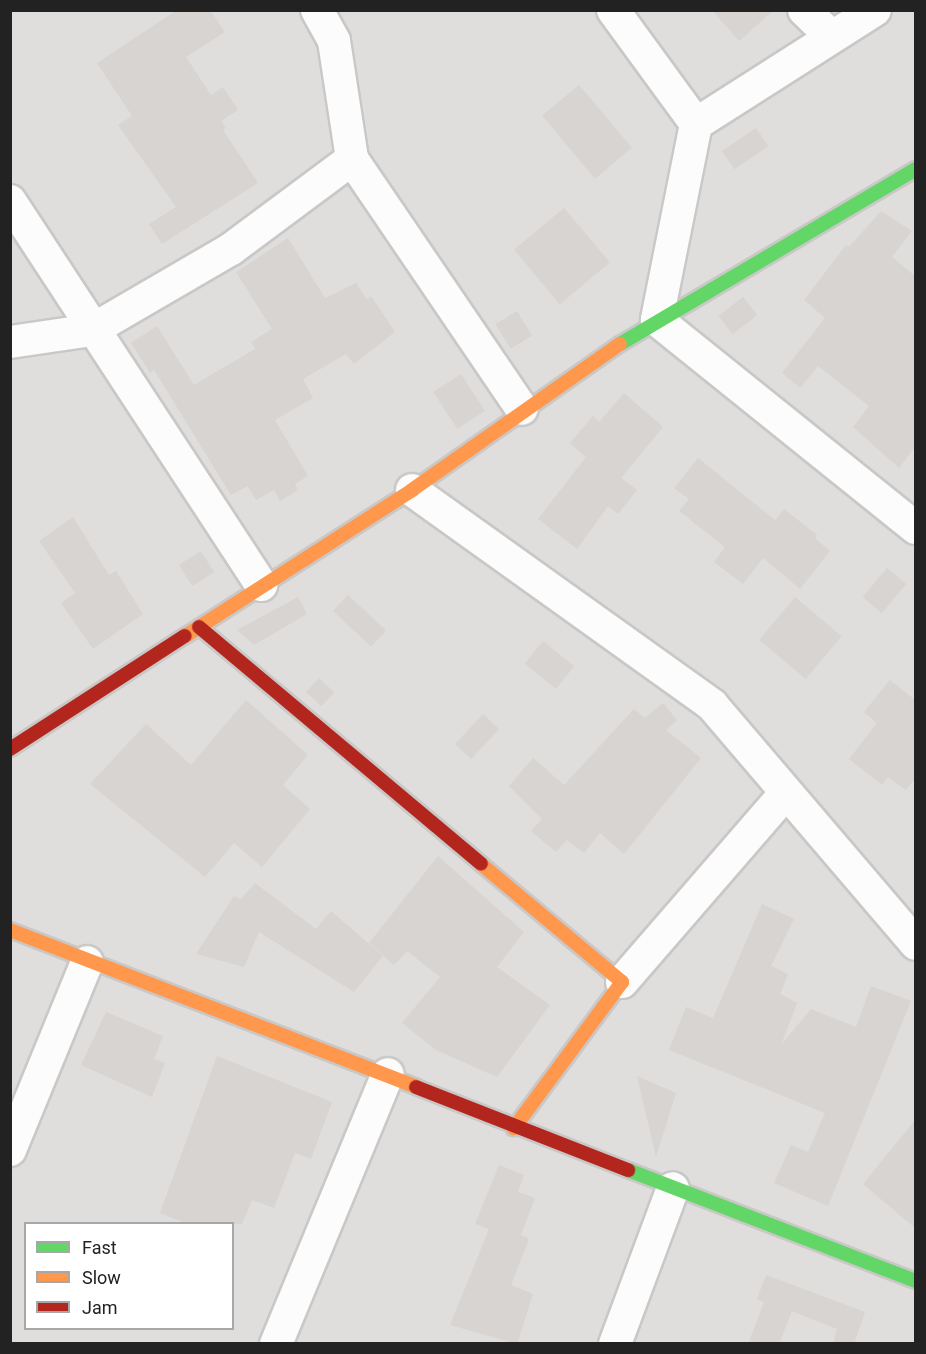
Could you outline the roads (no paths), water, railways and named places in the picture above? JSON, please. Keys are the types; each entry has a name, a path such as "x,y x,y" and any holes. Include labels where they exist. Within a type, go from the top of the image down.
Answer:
{"street":[{"path":"317,10 334,40 352,159 522,409"},
{"path":"613,10 696,124"},
{"path":"804,10 831,36"},
{"path":"657,320 696,124 875,10"},
{"path":"10,342 92,330 231,249 352,159"},
{"path":"10,749 261,585 412,490 522,409 657,320 915,169"},
{"path":"15,217 261,585"},
{"path":"657,320 915,528"},
{"path":"412,490 712,705 915,944"},
{"path":"199,627 622,982"},
{"path":"514,1128 622,982 786,793"},
{"path":"10,930 87,962 388,1074 514,1128 915,1281"},
{"path":"10,1150 87,962"},
{"path":"276,1344 388,1074"},
{"path":"615,1344 673,1188"}]}
